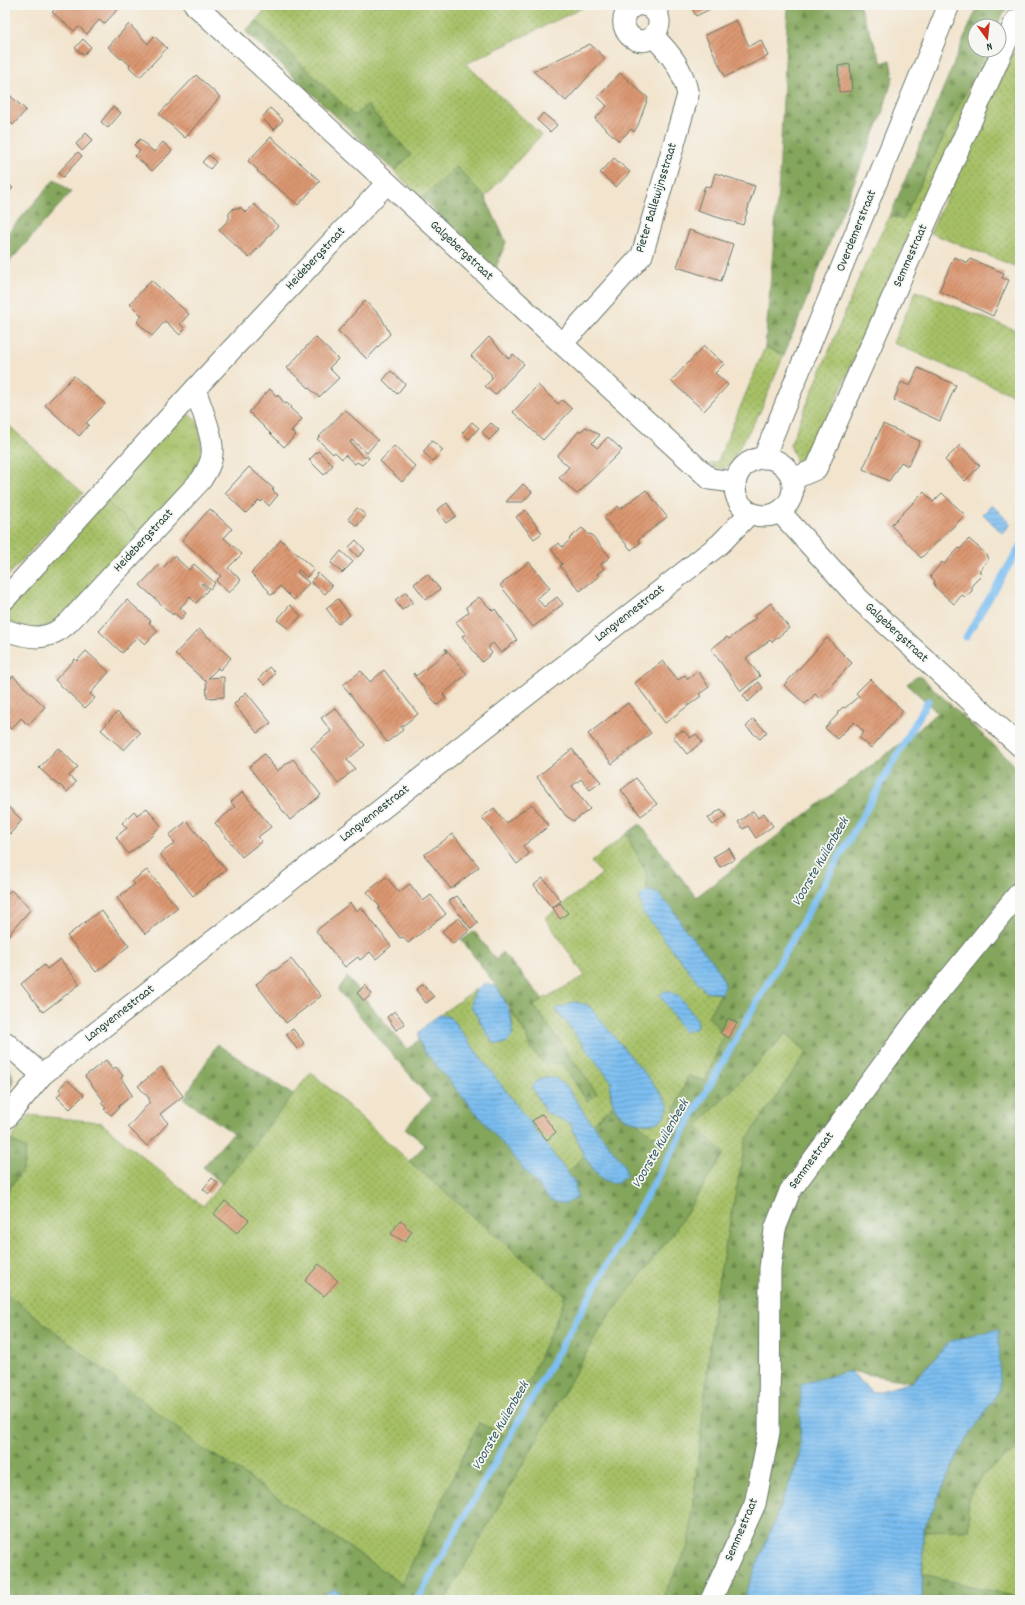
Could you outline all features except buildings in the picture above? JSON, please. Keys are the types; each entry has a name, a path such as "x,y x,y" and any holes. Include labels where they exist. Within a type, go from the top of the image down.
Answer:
{"street":[{"name":"Galgebergstraat","path":"195,5 710,479 734,482"},
{"path":"638,5 629,9 624,19 626,31 635,39 641,41 653,36 659,27 658,16 651,7 643,5"},
{"name":"Overdemerstraat","path":"764,457 950,5"},
{"name":"Semmestraat","path":"793,479 816,469 1016,20"},
{"name":"Pieter Ballewijnsstraat","path":"562,344 642,255 651,225 688,95 686,83 669,52 653,36"},
{"name":"Heidebergstraat","path":"5,599 195,389 387,183"},
{"name":"Heidebergstraat","path":"5,630 30,636 46,636 59,632 201,480 209,466 212,453 210,439 195,389"},
{"path":"764,457 774,458 782,463 793,479 793,491 789,503 780,512 770,516 760,516 750,513 740,505 735,494 734,482 738,472 744,464 754,459 764,457"},
{"name":"Galgebergstraat","path":"780,512 860,600 1020,746"},
{"name":"Langvennestraat","path":"5,1119 42,1075 720,544 750,513"},
{"name":"Semmestraat","path":"711,1600 755,1504 769,1432 770,1268 775,1229 790,1191 922,1012 1020,892"},
{"path":"5,1042 42,1075"}],"green space":[{"path":"270,5 588,5 466,64 541,135 485,197 457,167 422,198 394,171 411,155 367,105 354,116 256,20"},
{"path":"788,5 859,5 882,63 890,60 893,77 882,114 784,355 765,347 779,178"},
{"path":"978,5 1008,5 1001,18 973,18"},
{"path":"256,20 354,116 367,105 411,155 394,171 245,31"},
{"path":"967,31 967,58 982,58 903,220 890,216"},
{"path":"1020,38 1020,268 930,233"},
{"path":"982,58 991,58 893,269 809,462 798,465 790,445 863,269 890,216 903,220"},
{"path":"457,167 485,197 506,242 495,270 422,198"},
{"path":"55,179 71,192 5,267 5,236"},
{"path":"916,291 1020,332 1020,398 893,343"},
{"path":"765,347 784,355 760,412 729,466 723,468 714,467 709,464 718,461"},
{"path":"190,415 196,419 199,425 203,456 195,473 140,533 105,500 182,416"},
{"path":"5,422 83,493 5,579"},
{"path":"105,500 140,533 62,618 48,626 36,628 30,628 9,622 6,618 8,606"},
{"path":"919,675 1020,770 1020,1447 983,1474 968,1498 969,1530 923,1531 960,1450 951,1341 912,1382 850,1371 800,1456 743,1600 661,1600 689,1545 715,1299 746,1140 807,1052 787,1033 697,1126 724,1153 674,1232 603,1324 445,1600 350,1600 335,1589 327,1593 322,1600 77,1600 71,1597 58,1600 5,1600 5,1292 203,1449 226,1462 402,1584 479,1423 505,1435 562,1307 565,1295 409,1161 425,1145 405,1128 431,1100 338,990 347,977 407,1049 419,1040 424,1051 550,1199 565,1204 575,1183 567,1173 584,1156 601,1179 623,1163 592,1124 614,1105 621,1117 636,1122 653,1136 665,1136 688,1076 705,1081 724,1034 708,1016 721,994 725,983 714,963 684,928 672,908 658,894 647,890 646,872 626,834 640,824 696,897 918,730 937,712 907,684"},
{"path":"626,834 646,872 647,890 640,897 677,954 705,991 721,994 708,1016 725,1034 705,1081 688,1076 665,1136 653,1137 636,1122 652,1124 556,1010 612,1081 610,1094 614,1105 592,1124 587,1117 532,1087 540,1100 555,1117 571,1124 584,1156 567,1173 451,1018 441,1014 476,989 473,994 471,1006 493,1043 513,1025 510,1009 527,1036 529,1046 562,1063 587,1100 596,1093 534,1006 543,999 585,976 545,918 602,874 591,862"},
{"path":"474,931 496,960 502,952 543,999 534,1006 597,1093 587,1101 562,1063 545,1064 529,1046 527,1036 497,987 462,940"},
{"path":"786,1033 807,1052 746,1140 715,1299 689,1545 661,1600 445,1600 603,1324 674,1232 724,1154 697,1126"},
{"path":"217,1044 293,1095 222,1184 203,1167 233,1133 184,1099"},
{"path":"5,1062 11,1072 13,1080 11,1088 5,1098"},
{"path":"311,1072 409,1161 565,1295 562,1307 505,1435 479,1423 402,1584 226,1462 203,1449 5,1292 5,1195 23,1169 26,1149 11,1140 28,1115 100,1122 203,1206"},
{"path":"11,1140 26,1149 23,1169 5,1195 5,1149"},
{"path":"1020,1447 1020,1598 923,1574 923,1531 969,1529 968,1498 983,1474"},
{"path":"923,1574 1020,1598 1020,1600 922,1600"}],"water":[{"path":"992,505 1011,524 1002,533 983,514"},
{"path":"647,890 658,894 672,908 684,928 714,963 725,983 721,994 705,991 642,911 640,897"},
{"path":"485,983 497,987 511,1016 512,1037 504,1044 493,1043 471,1006 475,993"},
{"path":"667,990 680,997 698,1021 696,1029 684,1032 660,995"},
{"path":"574,1002 588,1005 661,1093 669,1106 661,1120 652,1123 634,1121 627,1119 616,1110 613,1104 611,1081 556,1009"},
{"path":"441,1014 451,1018 575,1183 577,1198 565,1204 550,1200 424,1051 419,1040 419,1032 428,1023"},
{"path":"547,1077 555,1078 567,1087 587,1117 623,1163 627,1175 616,1184 601,1179 584,1156 571,1124 546,1112 532,1087 539,1079"},
{"path":"999,1329 1000,1389 960,1450 923,1531 922,1600 743,1600 800,1457 801,1384 850,1371 873,1393 912,1382 951,1341"},
{"path":"335,1589 350,1600 322,1600 327,1593"}],"waterway":[{"name":"Voorste Kuilenbeek","path":"966,637 1020,547"},
{"name":"Voorste Kuilenbeek","path":"417,1600 928,701"}]}
